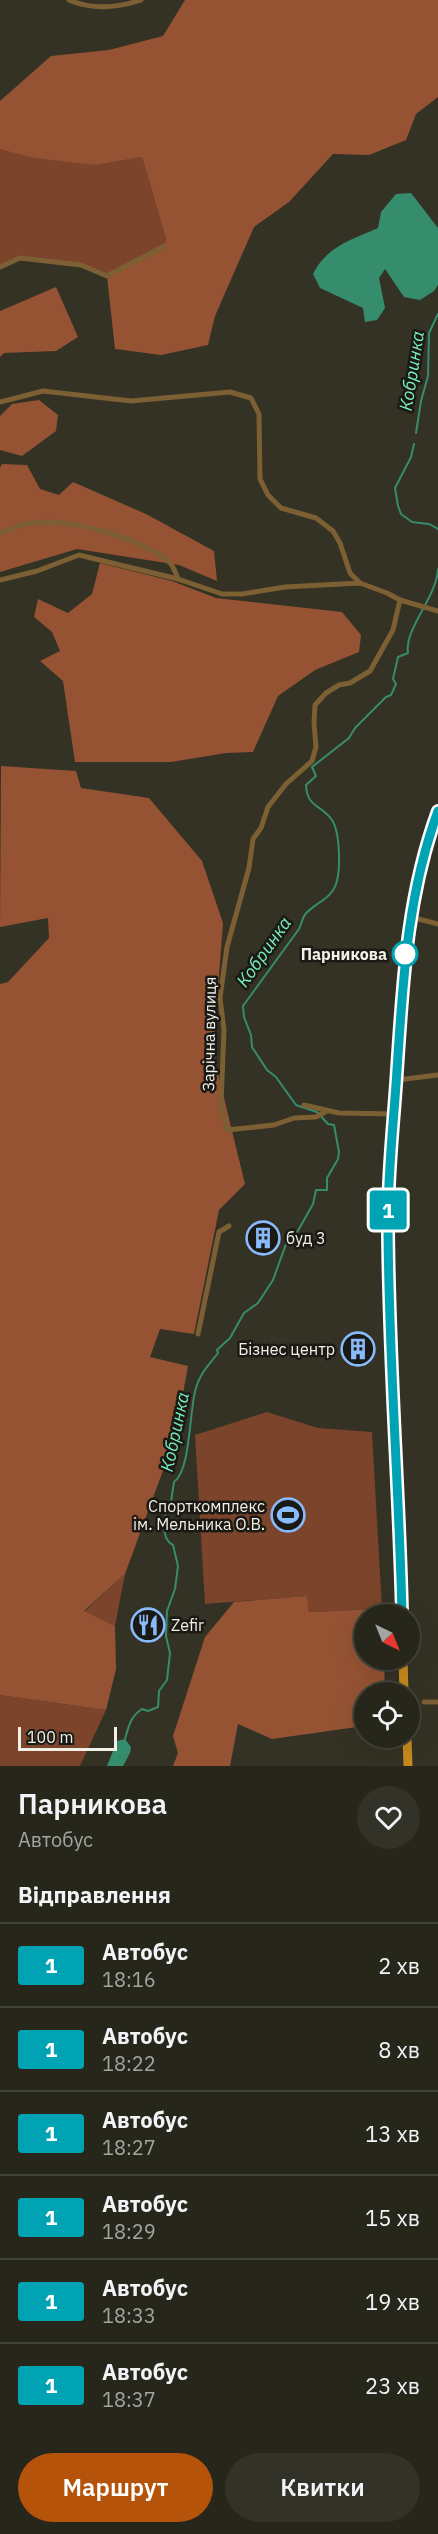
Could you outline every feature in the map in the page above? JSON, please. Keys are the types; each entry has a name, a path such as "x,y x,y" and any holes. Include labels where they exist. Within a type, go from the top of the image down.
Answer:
{"main road":[{"path":"402,1604 391,1358 388,1218 390,1163 405,953 425,845 438,810"},
{"path":"407,1748 408,1766"}],"street":[{"path":"69,0 80,5 104,7 141,0"},
{"path":"0,267 20,258 81,265 108,276 164,246"},
{"path":"0,402 43,391 131,401 231,392 251,398 259,414 260,479 268,495 281,508 315,518 333,531 340,543 350,573 360,583"},
{"path":"0,533 27,524 55,523 115,533 172,564 178,579"},
{"path":"0,580 37,571 79,555 178,579 222,594 242,594 285,587 360,583 400,600 438,611"},
{"name":"Зарічна вулиця","path":"325,1113 316,1117 294,1118 274,1125 227,1131 221,1104 224,1030 220,998 227,947 249,868 253,839 261,828 268,807 286,784 312,761 316,747 315,705 326,693 370,671 393,630 400,600"},
{"path":"410,917 438,924"},
{"path":"397,1080 438,1075"},
{"path":"304,1105 325,1113 395,1114"},
{"path":"198,1334 219,1232 229,1226"},
{"path":"424,1702 438,1702"}],"shaded area":[{"path":"185,0 438,0 438,97 416,114 406,140 369,155 333,154 289,202 254,227 215,316 208,345 161,355 115,349 107,276 164,246 166,239 142,157 96,165 34,158 0,149 0,101 51,56 109,50 163,36"},
{"path":"0,148 96,165 142,157 166,239 164,246 107,276 81,265 20,258 0,267"},
{"path":"411,193 438,228 438,285 434,291 420,300 404,297 385,269 379,278 385,308 377,320 365,322 363,308 320,288 313,274 333,250 349,240 378,228 381,212 396,194"},
{"path":"56,287 78,337 56,351 4,353 0,357 0,311"},
{"path":"39,400 58,415 56,431 22,456 0,450 0,416 12,404"},
{"path":"2,464 27,465 40,489 59,495 73,482 146,514 214,551 217,581 179,565 77,549 0,572 0,468"},
{"path":"100,563 172,581 216,598 342,612 361,635 359,652 315,670 278,696 253,752 226,753 171,762 75,762 63,681 40,661 60,651 52,632 34,617 38,599 68,613 92,594"},
{"path":"1,766 76,771 81,788 149,798 202,861 223,923 213,1053 245,1184 219,1210 194,1334 160,1329 150,1357 188,1366 175,1438 125,1574 84,1611 115,1626 116,1669 106,1710 0,1695 0,984 8,982 49,938 48,918 0,927"},
{"name":"Спорткомплекс ім. Мельника О.В.","path":"267,1412 318,1428 372,1432 382,1604 354,1604 354,1610 309,1612 307,1596 205,1604 195,1435"},
{"path":"125,1574 115,1626 84,1612"},
{"path":"307,1596 309,1612 354,1610 354,1670 384,1670 385,1682 354,1682 354,1727 272,1739 238,1724 230,1766 173,1766 178,1753 173,1736 205,1637 234,1602"},
{"path":"0,1695 106,1710 80,1766 0,1766"},
{"path":"125,1739 131,1747 123,1766 107,1766 117,1741"}],"waterway":[{"name":"Кобринка","path":"416,433 428,376 429,333 438,314"},
{"name":"Кобринка","path":"414,444 411,457 395,488 398,506 401,514 412,522 429,524 438,529"},
{"name":"Кобринка","path":"125,1739 130,1722 138,1712 142,1709 148,1711 158,1707 159,1691 167,1680 170,1653 166,1636 167,1611 175,1589 178,1566 173,1545 165,1535 166,1511 170,1508 174,1482 184,1465 198,1383 205,1369 218,1353 217,1350 230,1338 244,1313 258,1303 273,1280 286,1244 295,1236 313,1204 316,1190 327,1190 327,1178 338,1159 339,1152 334,1125 328,1124 317,1112 296,1105 276,1077 267,1070 252,1047 243,1006 299,929 304,916 334,889 339,870 337,833 332,820 309,798 306,785 316,776 312,767 349,738 355,728 386,697 391,695 396,684 393,679 398,657 408,653 411,634 432,591 438,569"}],"bus line":[{"name":"1","path":"402,1604 391,1358 388,1218 390,1163 410,910 425,845 438,811"}],"place":[{"name":"Парникова","path":"405,954"},
{"name":"буд 3","path":"263,1238"},
{"name":"Бізнес центр","path":"358,1349"},
{"name":"Спорткомплекс ім. Мельника О.В.","path":"288,1515"},
{"name":"Zefir","path":"148,1625"}]}
